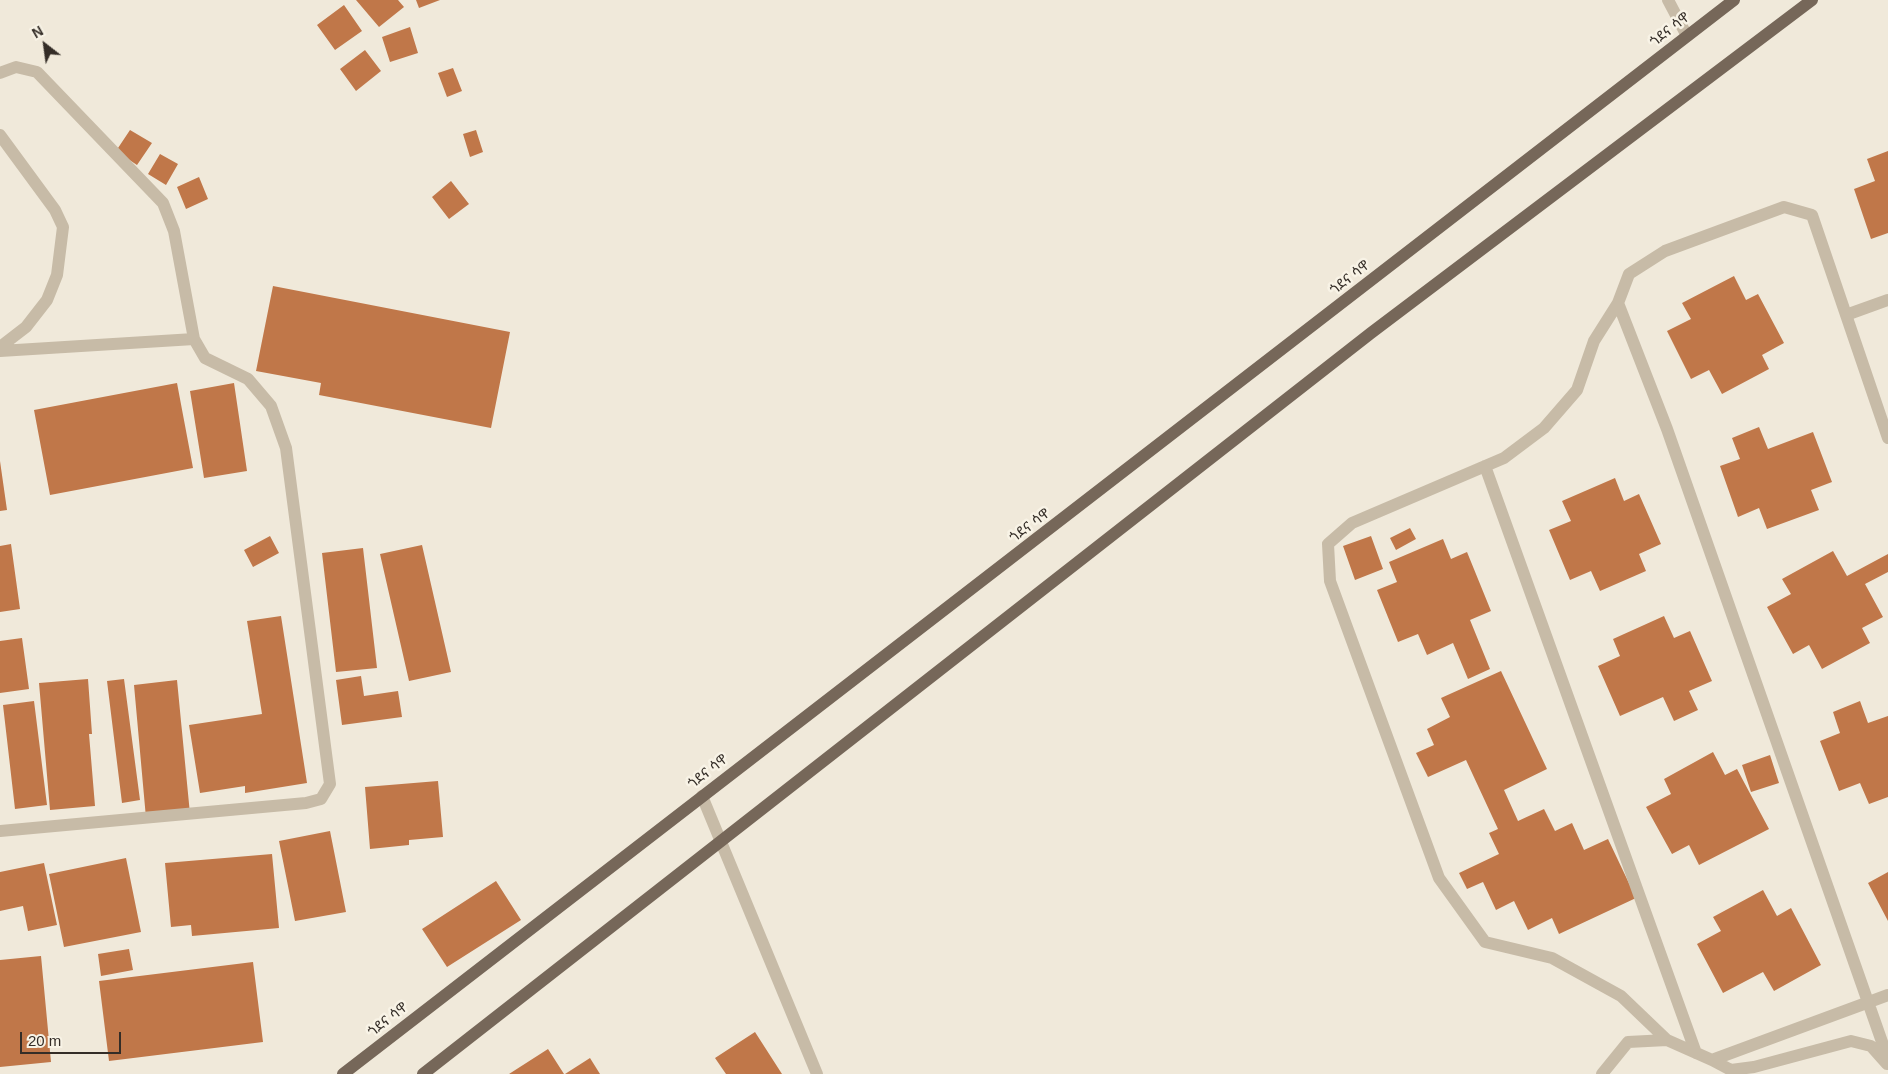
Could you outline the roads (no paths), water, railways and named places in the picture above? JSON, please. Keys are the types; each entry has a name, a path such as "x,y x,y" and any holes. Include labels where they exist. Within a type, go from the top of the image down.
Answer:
{"main road":[{"name":"ጎደና ሳዋ","path":"343,1074 1734,0"},
{"path":"423,1074 720,840 1150,508 1370,334 1812,0"}],"street":[{"path":"1668,0 1687,36"},
{"path":"0,73 16,67 37,72 163,203 174,231 194,339 204,358 248,379 271,406 286,448 330,784 321,799 306,803 0,831"},
{"path":"0,135 55,210 63,227 63,242 57,275 47,300 26,326 0,347"},
{"path":"1888,438 1812,215 1784,207 1664,251 1629,274 1618,303 1594,341 1577,390 1544,428 1504,458 1352,523 1328,544 1330,581 1439,878 1484,942 1552,958 1621,996 1667,1040 1731,1070 1754,1068 1851,1041 1871,1046 1885,1060 1888,1066"},
{"path":"1846,315 1888,300"},
{"path":"1618,303 1670,438 1888,1059"},
{"path":"0,351 194,339"},
{"path":"1485,466 1696,1053"},
{"path":"702,796 817,1074"},
{"path":"1712,1060 1888,995"},
{"path":"1602,1074 1628,1042 1667,1040"}]}
